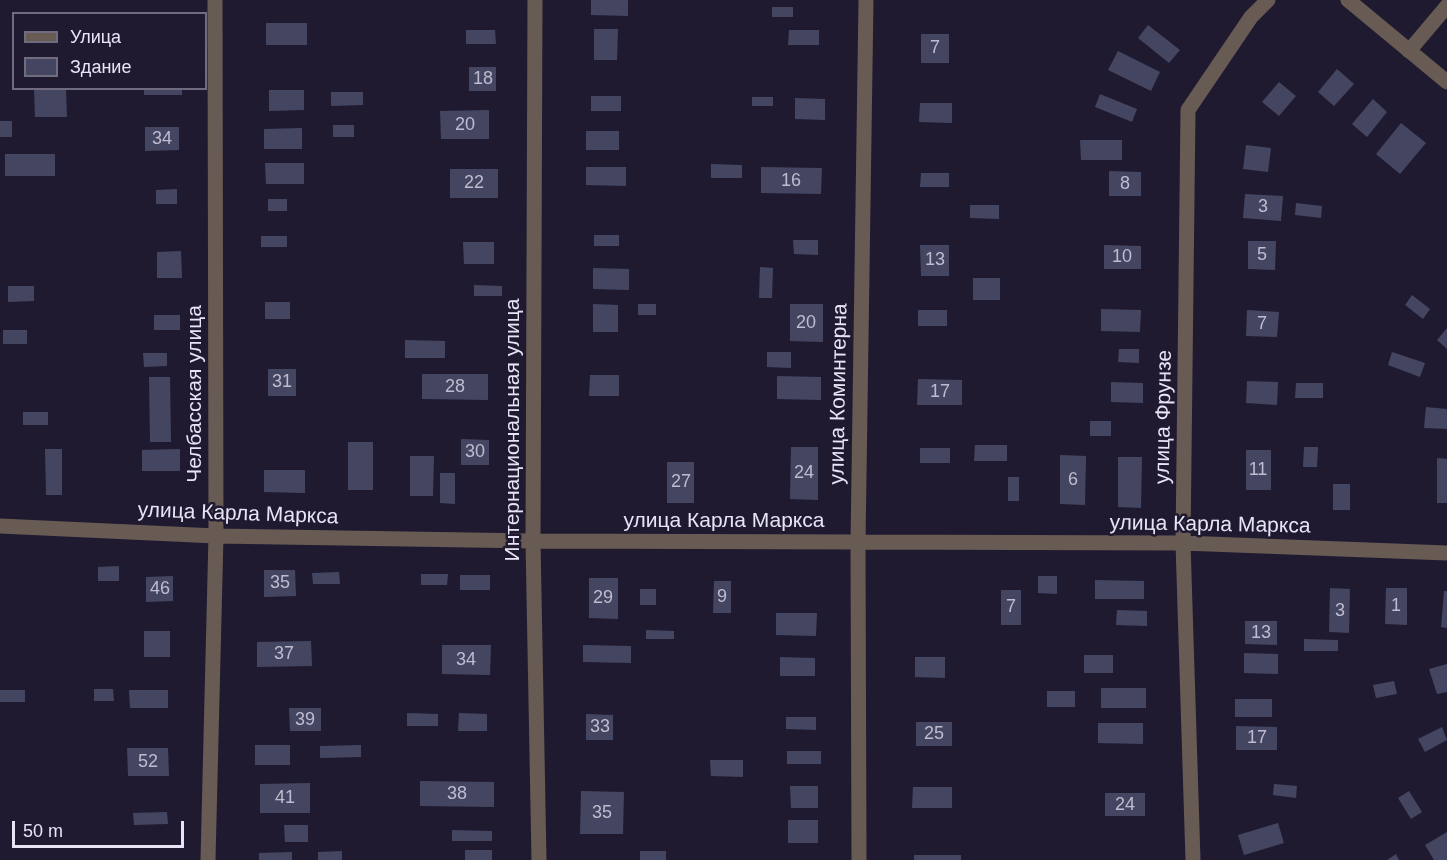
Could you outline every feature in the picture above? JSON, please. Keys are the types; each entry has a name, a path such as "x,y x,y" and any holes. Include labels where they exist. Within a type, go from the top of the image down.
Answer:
{"street":[{"name":"Челбасская улица","path":"208,860 216,536 215,0"},
{"name":"Интернациональная улица","path":"536,0 533,541 539,860"},
{"name":"улица Коминтерна","path":"859,860 858,543 866,0"},
{"name":"улица Фрунзе","path":"1194,860 1183,543 1188,110 1251,17 1268,0"},
{"path":"1348,0 1447,82"},
{"path":"1409,51 1447,6"},
{"name":"улица Карла Маркса","path":"0,526 216,536 533,541 1183,543 1447,553"}],"building":[{"path":"591,0 628,0 628,16 591,15"},
{"path":"772,7 793,7 793,17 772,17"},
{"path":"266,23 307,23 307,45 266,45"},
{"path":"1148,25 1180,50 1169,63 1138,38"},
{"path":"594,29 618,29 617,60 594,60"},
{"path":"466,30 495,30 496,44 466,44"},
{"path":"789,30 819,30 819,45 788,45"},
{"path":"921,34 949,34 949,63 921,63"},
{"path":"1118,51 1160,72 1151,91 1108,70"},
{"path":"469,67 496,67 496,91 469,91"},
{"path":"1337,69 1354,84 1334,106 1318,92"},
{"path":"1279,82 1296,96 1279,116 1262,102"},
{"path":"34,90 66,90 67,117 35,117"},
{"path":"144,90 182,90 182,95 144,95"},
{"path":"269,90 304,90 304,110 269,111"},
{"path":"331,92 363,92 363,105 331,106"},
{"path":"1100,94 1137,109 1132,122 1095,107"},
{"path":"591,96 621,96 621,111 591,111"},
{"path":"752,97 773,97 773,106 752,106"},
{"path":"795,98 825,99 825,120 795,119"},
{"path":"1373,99 1387,112 1367,137 1352,124"},
{"path":"920,103 952,103 952,123 919,122"},
{"path":"489,110 489,139 441,139 440,111"},
{"path":"0,121 12,121 12,137 0,137"},
{"path":"1401,123 1426,143 1400,174 1376,154"},
{"path":"333,125 354,125 354,137 333,137"},
{"path":"145,127 179,127 179,150 145,151"},
{"path":"302,128 302,149 264,149 264,129"},
{"path":"586,131 619,131 619,150 586,150"},
{"path":"1080,140 1122,140 1122,160 1081,160"},
{"path":"1246,145 1271,148 1268,172 1243,169"},
{"path":"5,154 55,154 55,176 5,176"},
{"path":"265,163 304,163 304,184 266,184"},
{"path":"711,164 742,165 742,178 711,178"},
{"path":"586,167 626,167 626,186 586,185"},
{"path":"761,167 822,168 821,194 761,193"},
{"path":"450,169 498,169 498,198 450,198"},
{"path":"1109,171 1141,172 1141,196 1109,196"},
{"path":"921,173 949,173 949,187 920,187"},
{"path":"177,189 177,204 156,204 156,190"},
{"path":"1245,194 1283,196 1281,221 1243,218"},
{"path":"268,199 287,199 287,211 268,211"},
{"path":"1296,203 1322,206 1321,218 1295,215"},
{"path":"970,205 999,205 999,219 970,218"},
{"path":"594,235 619,235 619,246 594,246"},
{"path":"261,236 287,236 287,247 261,247"},
{"path":"793,240 818,240 818,255 794,254"},
{"path":"1248,241 1276,241 1275,270 1248,269"},
{"path":"463,242 494,242 494,264 464,264"},
{"path":"920,245 949,245 949,276 921,276"},
{"path":"1104,245 1141,246 1141,269 1104,269"},
{"path":"181,251 182,278 157,278 157,252"},
{"path":"760,267 773,268 772,298 759,298"},
{"path":"593,268 629,269 629,290 593,289"},
{"path":"973,278 1000,278 1000,300 973,300"},
{"path":"474,285 502,286 502,296 474,296"},
{"path":"8,286 34,286 34,301 8,302"},
{"path":"1412,295 1430,309 1423,319 1405,305"},
{"path":"265,302 290,302 290,319 265,319"},
{"path":"593,304 618,305 618,332 593,332"},
{"path":"638,304 656,304 656,315 638,315"},
{"path":"790,304 823,304 823,342 790,341"},
{"path":"1101,309 1141,310 1140,332 1101,331"},
{"path":"918,310 947,310 947,326 918,326"},
{"path":"1247,310 1279,312 1277,337 1246,336"},
{"path":"154,315 180,315 180,330 154,330"},
{"path":"1447,328 1447,349 1437,340"},
{"path":"3,330 27,330 27,344 3,344"},
{"path":"405,340 445,341 445,358 405,358"},
{"path":"1119,349 1139,349 1139,363 1118,362"},
{"path":"767,352 791,352 791,368 767,367"},
{"path":"1392,352 1425,363 1420,377 1388,365"},
{"path":"143,353 167,353 167,366 144,367"},
{"path":"268,369 296,369 296,396 268,396"},
{"path":"422,374 488,374 488,400 422,399"},
{"path":"590,375 619,375 619,396 589,396"},
{"path":"777,376 821,377 821,400 777,399"},
{"path":"149,377 170,377 171,442 150,442"},
{"path":"918,379 962,380 962,405 917,405"},
{"path":"1247,381 1278,382 1277,405 1246,403"},
{"path":"1111,382 1143,383 1143,403 1111,402"},
{"path":"1296,383 1323,383 1323,398 1295,398"},
{"path":"1426,407 1447,409 1447,429 1424,428"},
{"path":"23,412 48,412 48,425 23,425"},
{"path":"1090,421 1111,421 1111,436 1090,436"},
{"path":"461,439 489,440 489,465 461,465"},
{"path":"348,442 373,442 373,490 348,490"},
{"path":"975,445 1007,445 1007,461 974,461"},
{"path":"791,447 818,447 818,500 790,499"},
{"path":"1304,447 1318,447 1317,467 1303,467"},
{"path":"920,448 950,448 950,463 920,463"},
{"path":"45,449 62,449 62,495 46,495"},
{"path":"180,449 180,471 142,471 142,450"},
{"path":"1246,450 1271,450 1271,490 1246,490"},
{"path":"1060,455 1086,456 1085,505 1060,504"},
{"path":"410,456 434,456 433,496 410,496"},
{"path":"1118,457 1142,457 1141,508 1118,507"},
{"path":"1437,458 1447,459 1447,503 1437,503"},
{"path":"667,462 694,462 694,503 667,503"},
{"path":"264,470 305,470 305,493 264,492"},
{"path":"440,473 455,473 455,504 440,503"},
{"path":"1008,477 1019,477 1019,501 1008,501"},
{"path":"1333,484 1350,484 1350,510 1333,510"},
{"path":"119,566 119,581 98,581 98,567"},
{"path":"264,570 295,570 296,596 264,597"},
{"path":"339,572 340,584 313,584 312,573"},
{"path":"421,574 448,574 447,585 421,585"},
{"path":"460,575 490,575 490,590 460,590"},
{"path":"173,576 173,601 146,602 146,577"},
{"path":"1038,576 1057,576 1057,594 1038,593"},
{"path":"589,578 618,578 618,619 589,618"},
{"path":"1095,580 1144,581 1144,599 1095,599"},
{"path":"714,581 731,581 731,613 713,613"},
{"path":"1330,588 1350,589 1349,633 1329,632"},
{"path":"1386,588 1407,588 1407,625 1385,624"},
{"path":"640,589 656,589 656,605 640,605"},
{"path":"1001,590 1021,590 1021,625 1001,625"},
{"path":"1444,591 1447,591 1447,628 1441,627"},
{"path":"1117,610 1147,611 1147,626 1116,625"},
{"path":"776,613 817,613 816,636 776,635"},
{"path":"1245,621 1277,621 1277,645 1245,644"},
{"path":"646,630 674,631 674,639 646,639"},
{"path":"144,631 170,631 170,657 144,657"},
{"path":"1304,639 1338,640 1338,651 1304,651"},
{"path":"311,641 312,666 257,667 257,642"},
{"path":"442,645 491,645 490,675 442,674"},
{"path":"583,645 631,646 631,663 583,662"},
{"path":"1244,653 1278,654 1278,674 1244,673"},
{"path":"1084,655 1113,655 1113,673 1084,673"},
{"path":"780,657 815,658 815,676 780,676"},
{"path":"915,657 945,657 945,678 915,677"},
{"path":"1447,664 1447,692 1437,694 1429,669"},
{"path":"1394,681 1397,694 1376,698 1373,685"},
{"path":"1101,688 1146,688 1146,708 1101,708"},
{"path":"94,689 113,689 114,701 94,701"},
{"path":"0,690 25,690 25,702 0,702"},
{"path":"129,690 168,690 168,708 130,708"},
{"path":"1047,691 1075,691 1075,707 1047,707"},
{"path":"1235,699 1272,699 1272,717 1235,717"},
{"path":"289,708 321,708 321,731 290,731"},
{"path":"407,713 438,714 438,726 407,726"},
{"path":"459,713 487,714 487,731 458,731"},
{"path":"586,714 613,715 613,740 586,740"},
{"path":"786,717 816,717 816,730 786,729"},
{"path":"916,722 952,722 952,746 916,746"},
{"path":"1098,723 1143,723 1143,744 1098,743"},
{"path":"1236,726 1277,727 1277,750 1236,750"},
{"path":"1442,727 1447,740 1425,752 1418,739"},
{"path":"255,745 290,745 290,765 255,765"},
{"path":"361,745 361,757 320,758 320,746"},
{"path":"127,748 168,748 169,776 128,776"},
{"path":"787,751 821,751 821,764 787,764"},
{"path":"710,760 743,760 743,777 711,776"},
{"path":"420,781 494,782 494,807 420,806"},
{"path":"310,783 310,813 260,813 260,784"},
{"path":"1274,784 1297,786 1296,798 1273,795"},
{"path":"790,786 818,786 818,808 791,808"},
{"path":"913,787 952,787 952,808 912,808"},
{"path":"581,791 624,792 623,834 580,834"},
{"path":"1409,791 1422,812 1411,819 1398,798"},
{"path":"1105,793 1145,793 1145,816 1105,816"},
{"path":"167,812 168,824 134,825 133,813"},
{"path":"788,820 818,820 818,843 788,843"},
{"path":"1278,823 1284,843 1244,855 1238,835"},
{"path":"284,825 308,825 308,842 285,842"},
{"path":"452,830 492,831 492,841 452,841"},
{"path":"1447,832 1447,860 1434,860 1425,845"},
{"path":"465,850 492,850 492,860 465,860"},
{"path":"342,851 342,860 318,860 318,852"},
{"path":"640,851 666,851 666,860 640,860"},
{"path":"292,852 292,860 259,860 259,853"},
{"path":"1396,854 1399,860 1387,860"},
{"path":"914,855 961,855 961,860 914,860"}]}
